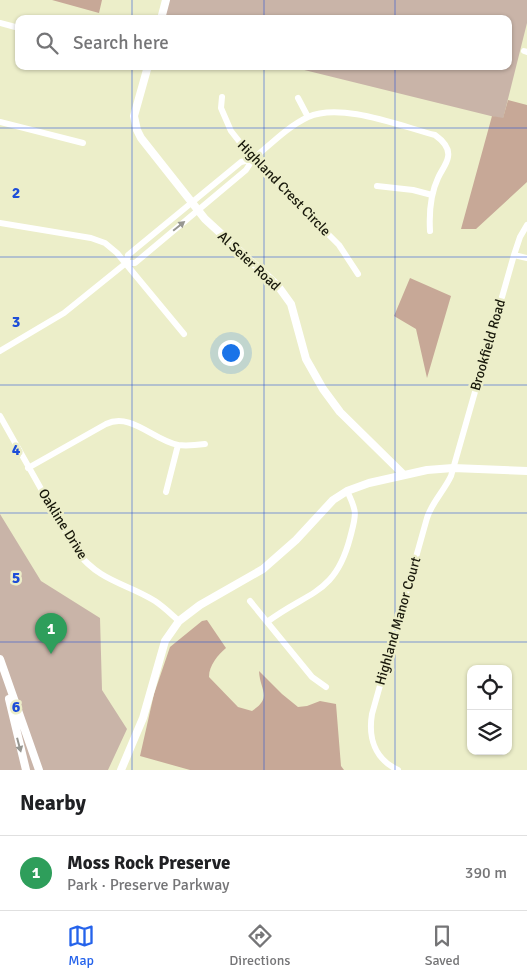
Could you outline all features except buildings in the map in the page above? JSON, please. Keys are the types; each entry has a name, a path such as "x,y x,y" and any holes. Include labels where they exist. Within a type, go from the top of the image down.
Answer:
{"street":[{"path":"163,15 166,0"},
{"path":"0,23 15,27"},
{"name":"Al Seier Road","path":"147,70 134,116 137,130 198,211 238,251 278,286 291,304 306,359 323,389 340,412 403,474"},
{"name":"Highland Crest Circle","path":"222,96 221,108 230,131 253,160 339,245 358,274"},
{"path":"298,98 308,117"},
{"path":"126,263 135,263 246,170 253,160 288,130 308,117 328,112 351,113 435,135 445,143 448,157 432,195 430,231"},
{"path":"0,122 84,143"},
{"path":"0,351 64,313 126,263 128,255 241,162 253,160"},
{"path":"222,178 228,185"},
{"path":"377,186 413,190 432,195"},
{"path":"0,224 91,238 111,247 184,334"},
{"name":"Brookfield Road","path":"453,468 514,255 520,237 527,225"},
{"path":"157,231 163,239"},
{"path":"514,255 527,258"},
{"name":"Oakline Drive","path":"0,416 76,551 102,576 154,600 179,621"},
{"path":"28,468 106,424 118,420 131,423 155,436 178,445 205,444"},
{"path":"166,492 178,445"},
{"path":"121,770 143,718 165,641 179,621 200,605 263,569 296,540 326,506 347,491 403,474 453,468 527,471"},
{"name":"Highland Manor Court","path":"398,770 382,759 377,752 371,735 371,720 429,510 443,491 453,468"},
{"path":"267,622 295,603 321,589 338,570 355,520 355,508 347,491"},
{"path":"250,601 312,678 326,687"},
{"path":"1,661 26,770"},
{"path":"1,661 39,770"}],"shaded area":[{"path":"52,0 102,0 99,13"},
{"path":"167,0 527,0 527,23 503,119 304,70 512,70 512,15 163,15"},
{"path":"508,100 527,105 527,182 476,229 461,229 492,116 503,118"},
{"path":"410,278 451,296 427,378 416,329 394,316"},
{"path":"0,514 41,581 100,618 102,690 127,729 108,770 0,770"},
{"path":"207,620 226,648 212,664 209,677 238,707 252,711 262,702 264,693 259,671 298,707 320,701 336,704 341,766 344,770 190,770 140,756 154,694 170,647 202,621"}],"place":[{"name":"Moss Rock Preserve","path":"51,654"}]}
